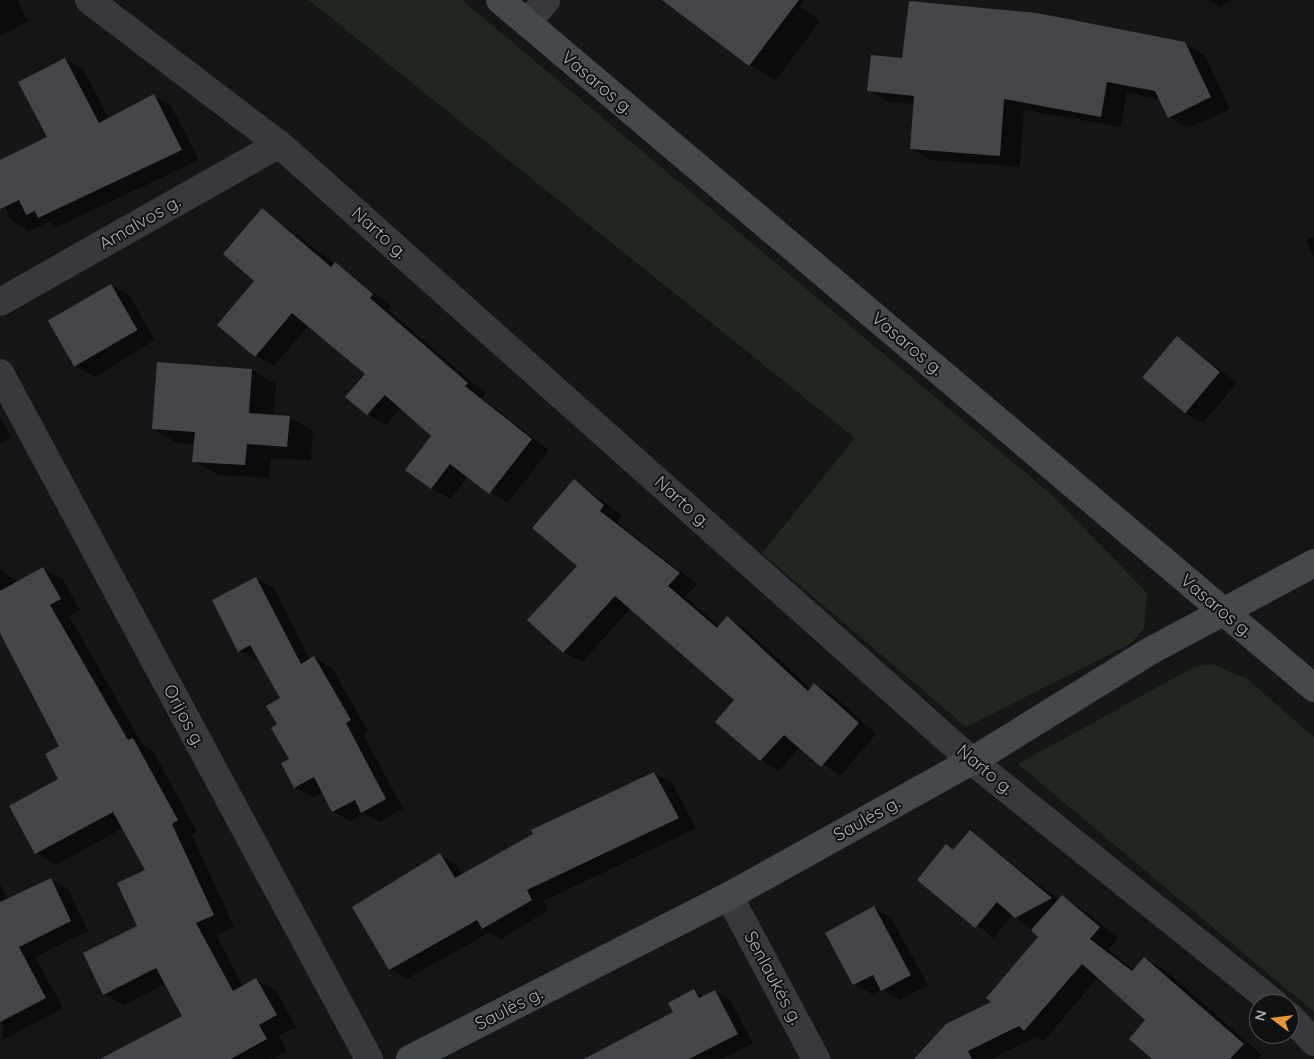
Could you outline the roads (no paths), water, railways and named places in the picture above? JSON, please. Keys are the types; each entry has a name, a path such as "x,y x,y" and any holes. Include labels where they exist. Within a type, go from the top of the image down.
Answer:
{"main road":[{"name":"Vasaros g.","path":"500,0 1314,688"},
{"name":"Saulės g.","path":"410,1059 729,896 972,761 1221,610 1314,563"}],"street":[{"name":"Narto g.","path":"89,0 279,144 972,761 1263,994"},
{"path":"527,23 546,0"},
{"name":"Amalvos g.","path":"0,302 279,144"},
{"name":"Orijos g.","path":"0,373 369,1059"},
{"name":"Senlaukės g.","path":"729,896 816,1059"},
{"path":"1299,1026 1314,1042"}]}
